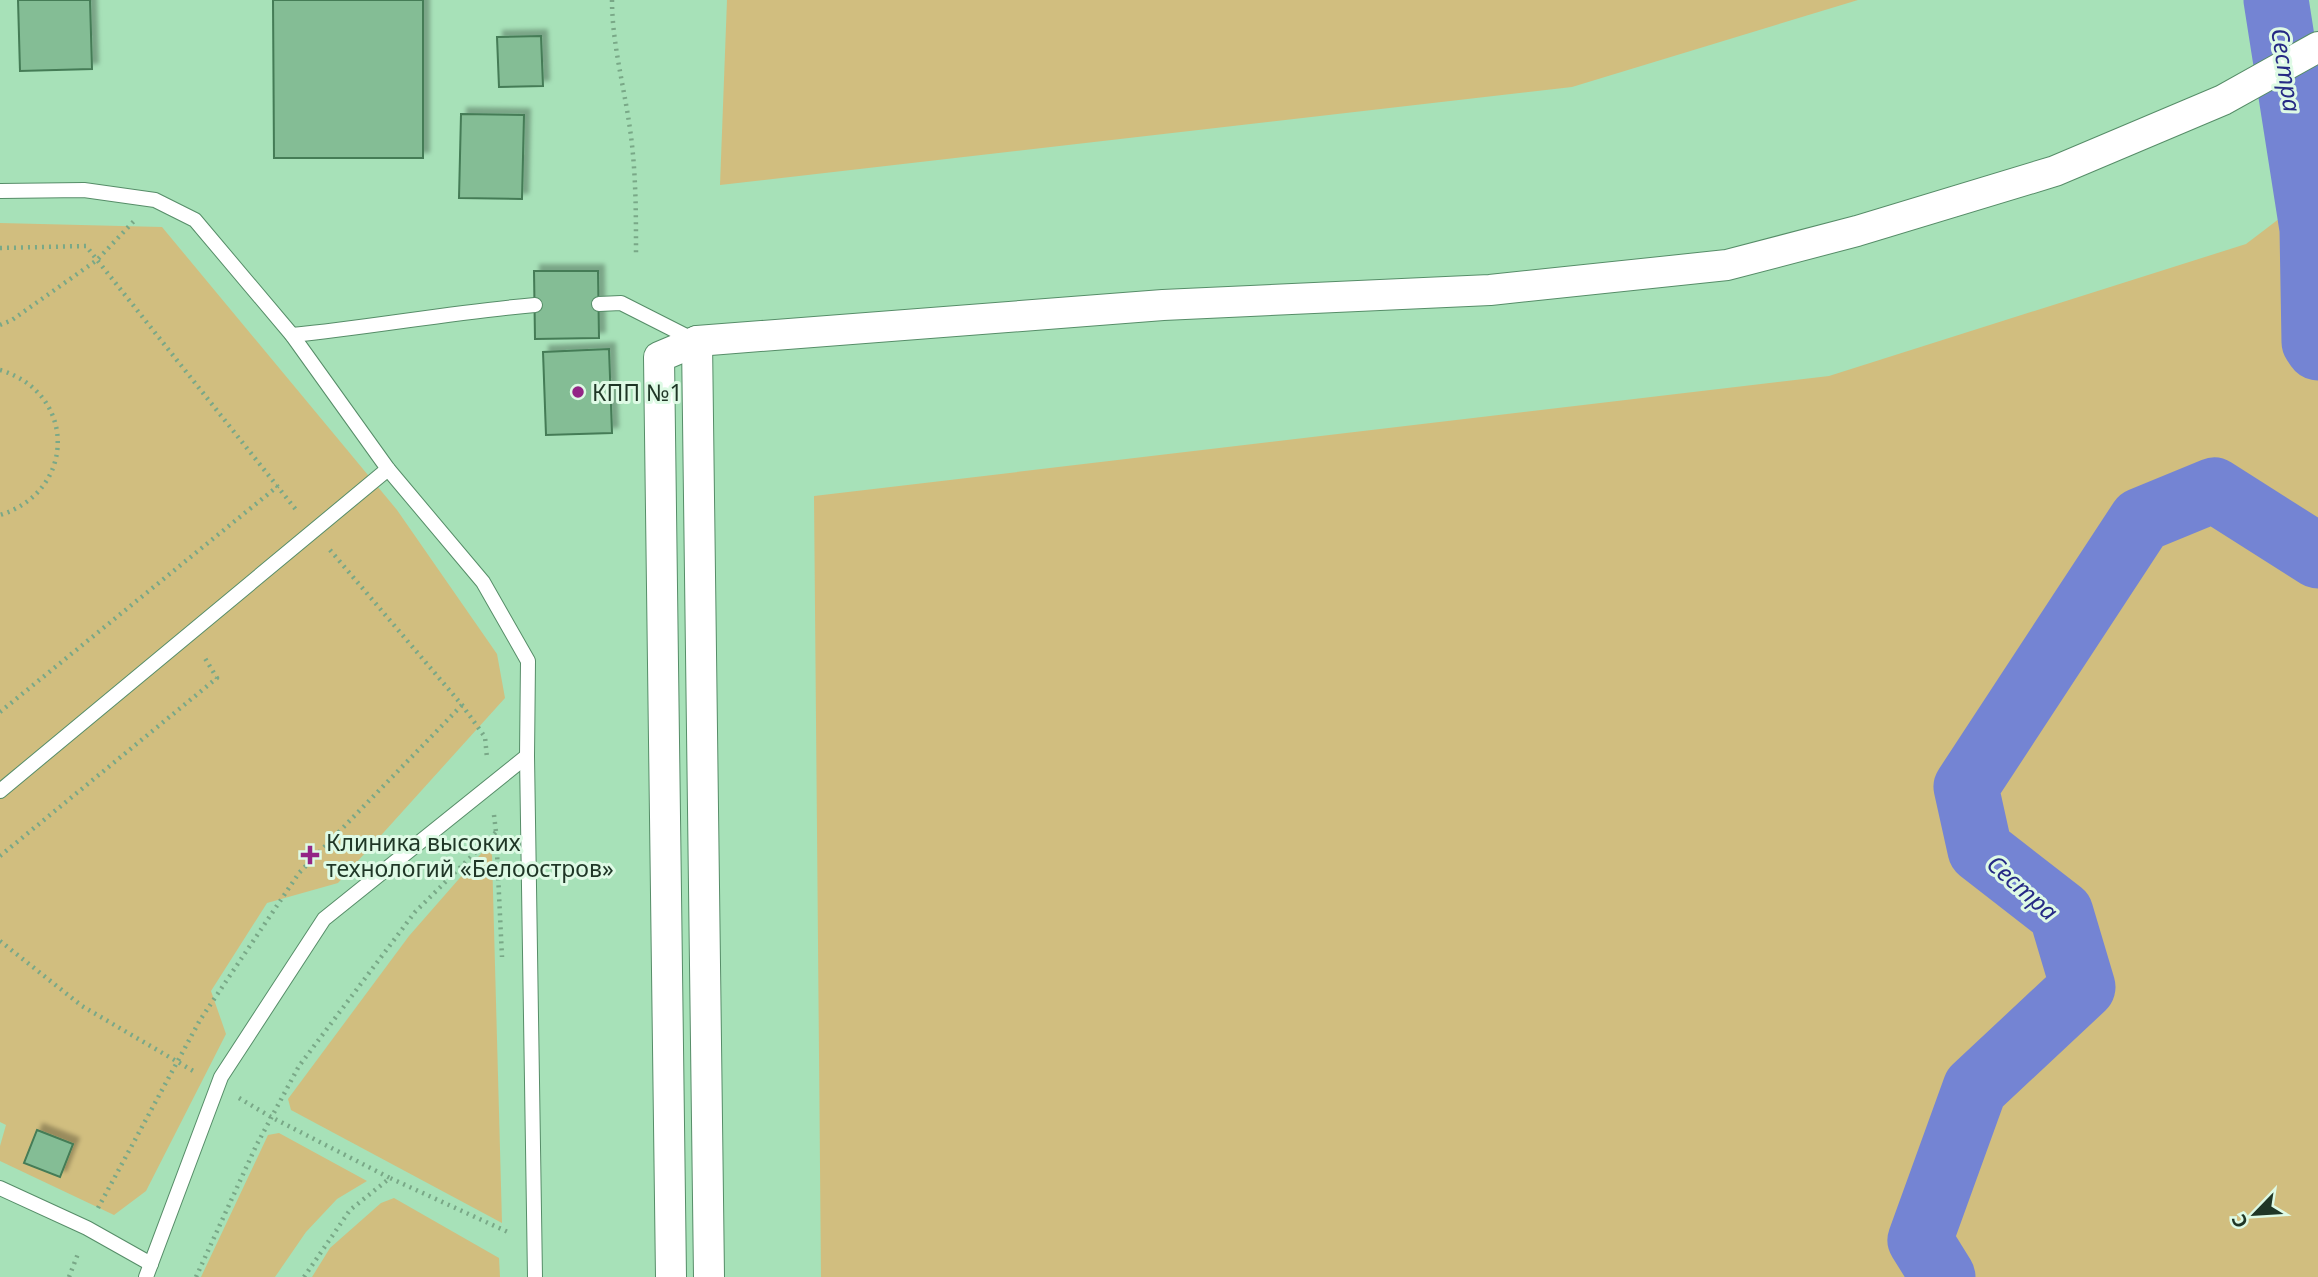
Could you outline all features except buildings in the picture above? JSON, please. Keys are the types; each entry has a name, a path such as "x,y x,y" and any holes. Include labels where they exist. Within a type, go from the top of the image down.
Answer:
{"street":[{"path":"671,1277 659,358 697,341 1163,305 1490,290 1727,265 1857,232 2054,171 2223,100 2318,47"},
{"path":"697,341 709,1277"}],"lane":[{"path":"0,191 84,190 155,200 195,220 292,335 388,469 483,582 527,662 536,1277"},
{"path":"599,304 621,303 697,341"},
{"path":"292,335 364,328 458,312 535,305"},
{"path":"0,791 388,469"},
{"path":"0,1188 87,1228 149,1270 217,1085 324,919 527,756"}],"path":[{"path":"612,0 612,20 636,180 636,254"},
{"path":"0,325 12,320 97,260 155,200"},
{"path":"0,248 86,246 314,531 462,705 485,737 496,832 502,957"},
{"path":"0,370 24,380 43,397 54,418 58,443 54,467 43,489 24,505 0,515"},
{"path":"0,712 278,486"},
{"path":"0,856 217,678 200,650"},
{"path":"69,1277 87,1228 200,1020 299,873 462,705"},
{"path":"196,1277 271,1117 299,1066 415,912 496,832"},
{"path":"0,941 82,1006 271,1117 390,1178 514,1235 513,1221"},
{"path":"304,1277 351,1210 390,1178"}],"shaded area":[{"path":"727,0 1858,0 1572,87 720,185"},
{"path":"2318,189 2318,1277 821,1277 814,496 1829,376 2246,244"},
{"path":"0,223 162,227 397,510 497,654 505,698 338,883 267,903 211,991 226,1034 146,1191 114,1215 0,1161 0,1146 6,1125 0,1122"},
{"path":"486,848 492,855 502,1223 291,1110 288,1099 409,936"},
{"path":"279,1133 367,1181 337,1199 306,1232 275,1277 201,1277 268,1135"},
{"path":"394,1198 499,1258 500,1277 312,1277 330,1248 381,1203"}],"waterway":[{"name":"Сестра","path":"2276,0 2312,229 2314,342 2318,348"},
{"name":"Сестра","path":"1943,1277 1920,1240 1975,1088 2083,987 2061,913 1980,850 1966,787 2141,520 2214,490 2318,556"}],"place":[{"name":"КПП №1","path":"578,392"},
{"name":"Клиника высоких технологий «Белоостров»","path":"310,855"}]}
